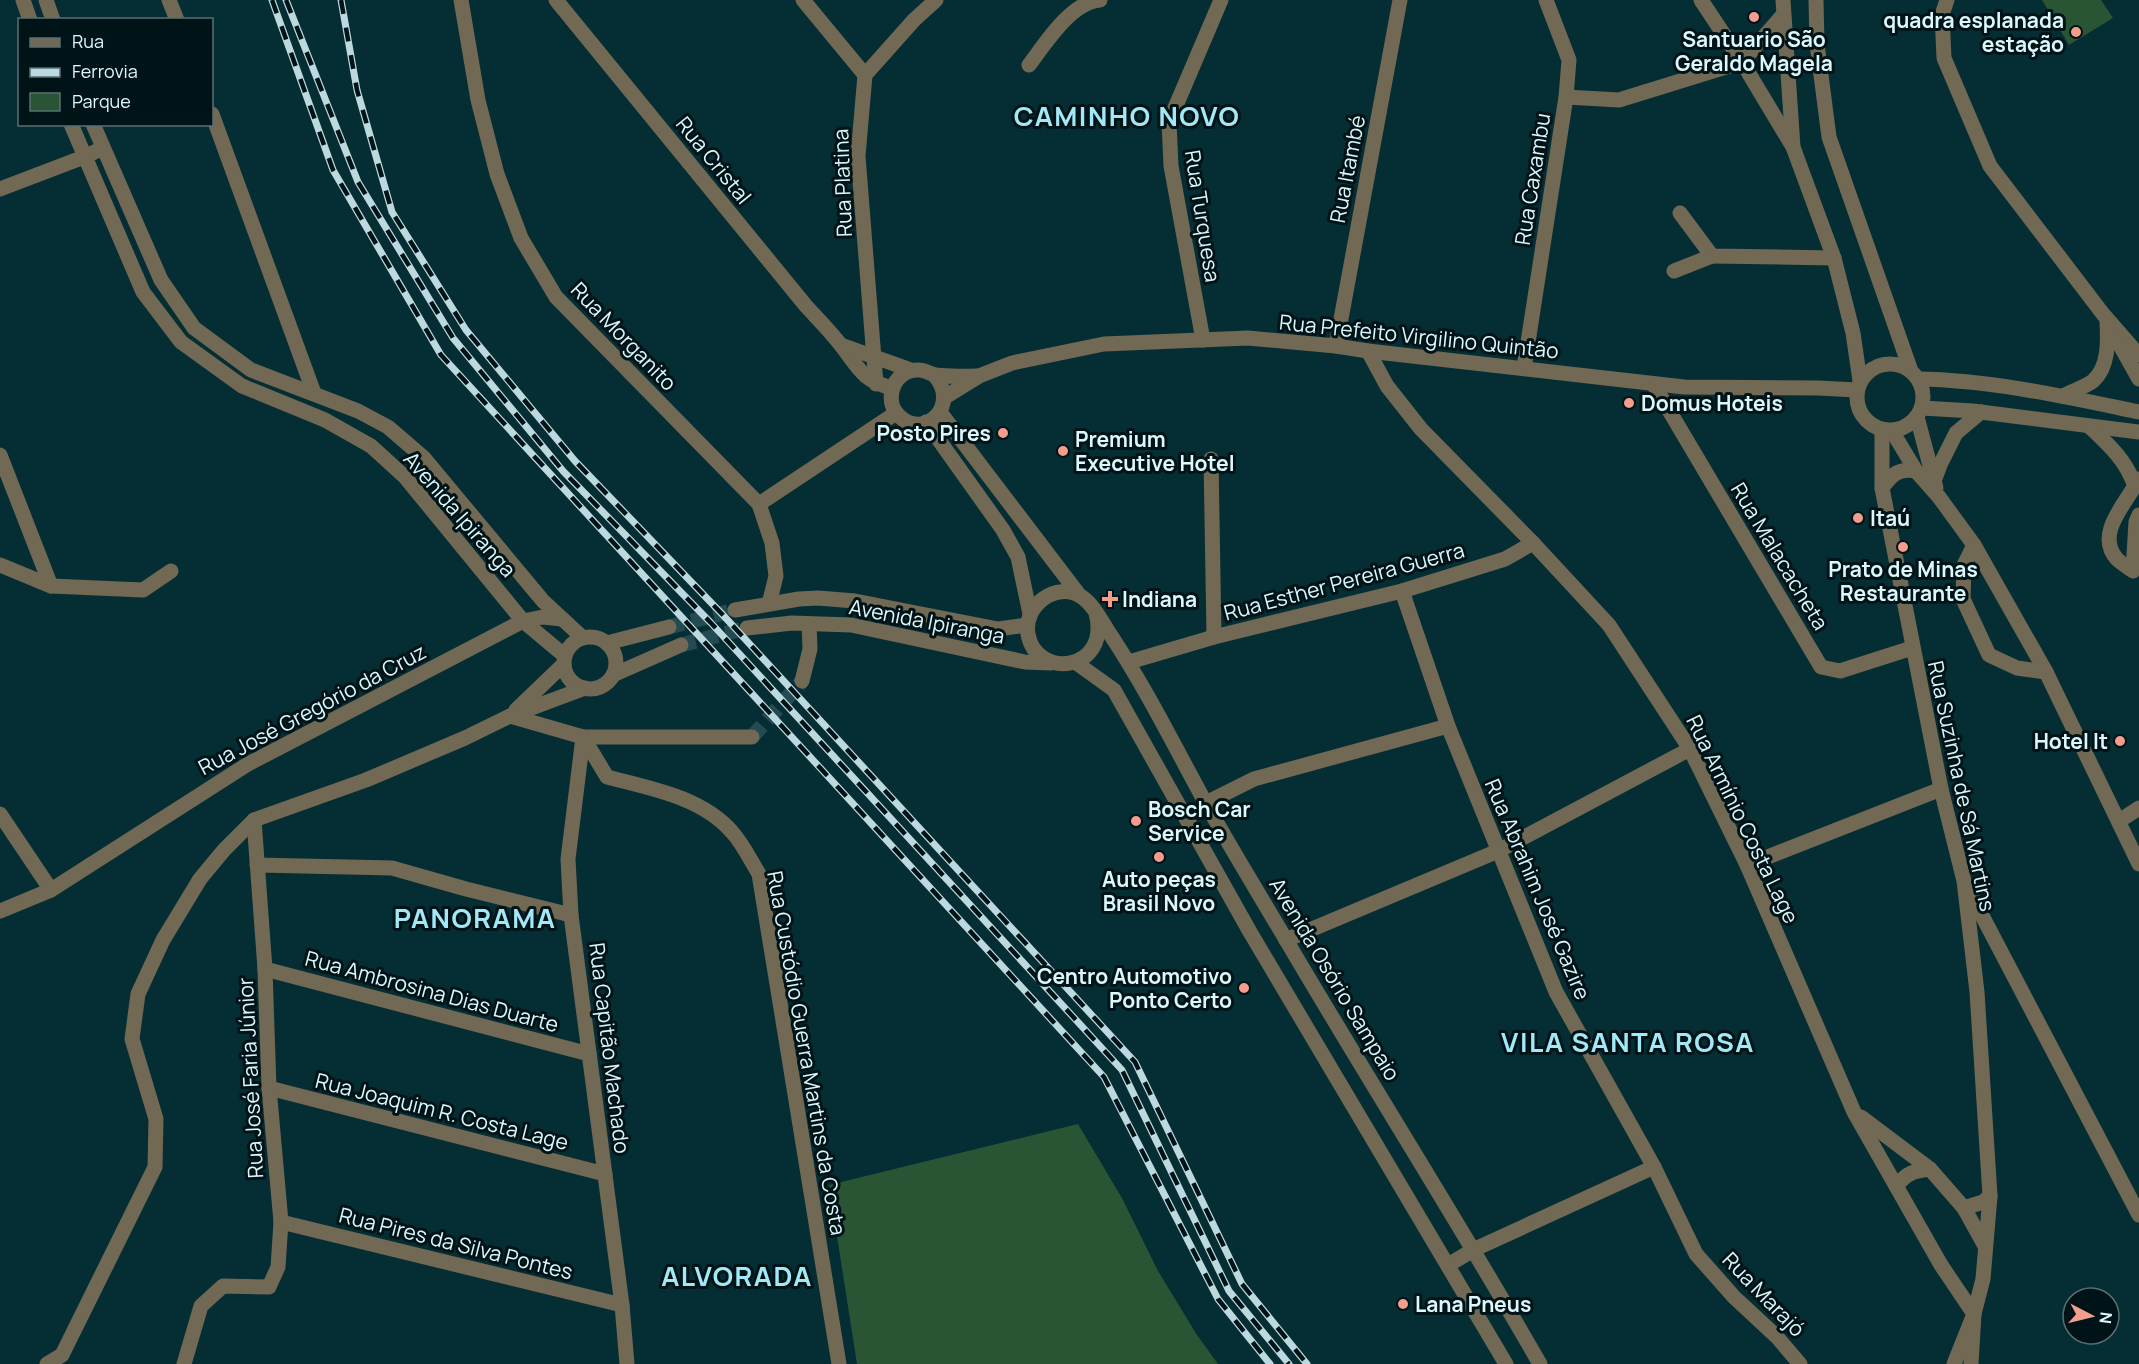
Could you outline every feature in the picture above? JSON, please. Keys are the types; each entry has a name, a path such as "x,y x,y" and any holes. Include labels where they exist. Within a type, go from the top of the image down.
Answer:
{"street":[{"path":"23,0 29,18"},
{"path":"46,0 52,18"},
{"path":"169,0 176,18"},
{"name":"Rua Morganito","path":"461,0 478,100 497,174 521,238 556,297 759,504 772,543 776,576 769,603"},
{"name":"Rua Cristal","path":"556,0 865,376 876,384"},
{"path":"803,0 865,75 914,20 936,0"},
{"path":"1029,65 1060,24 1090,0 1100,0"},
{"name":"Rua Turquesa","path":"1203,340 1171,166 1169,122 1221,0"},
{"name":"Rua Itambé","path":"1336,345 1401,0"},
{"name":"Rua Caxambu","path":"1524,368 1566,97 1569,60 1546,0"},
{"path":"1701,0 1742,62 1793,147 1834,258 1853,333 1859,386 1856,401 1859,411 1872,426 1887,430 1910,424 1919,412 1924,398 1829,137 1817,44 1816,0"},
{"path":"1947,0 1942,15 1944,58 1990,166 2105,318 2139,355"},
{"path":"1566,97 1619,100 1742,62 1783,7"},
{"path":"1783,7 1793,147"},
{"name":"Rua Platina","path":"865,75 858,156 876,384"},
{"path":"213,117 314,393"},
{"name":"Avenida Ipiranga","path":"72,126 143,292 181,342 242,386 325,420 371,446 405,477 523,621 565,660"},
{"name":"Avenida Ipiranga","path":"94,126 161,280 194,328 251,370 358,411 388,427 424,458 543,601 583,638"},
{"path":"0,189 103,148"},
{"path":"1680,213 1712,256"},
{"path":"1674,271 1712,256 1834,258"},
{"path":"2063,396 2093,380 2104,364 2108,343 2105,318"},
{"path":"2105,318 2139,379"},
{"name":"Rua Prefeito Virgilino Quintão","path":"945,397 979,376 1012,363 1104,344 1248,338 1336,345 1368,351 1654,385 1818,388 1859,386"},
{"path":"840,345 911,370 927,371 934,375 944,388 945,397 940,412 927,422 910,422 896,413 892,405 892,388 899,377 911,370"},
{"name":"Rua Armínio Costa Lage","path":"1368,351 1387,386 1421,429 1533,543 1609,625 1690,749 1748,865 1854,1112 1953,1285 1974,1314"},
{"path":"1859,386 1868,372 1878,365 1889,363 1901,365 1915,375 2063,396 2139,412"},
{"name":"Rua Prefeito Virgilino Quintão","path":"934,375 979,376"},
{"path":"876,384 892,388"},
{"name":"Rua Malacacheta","path":"1654,385 1821,667 1840,671 1912,648"},
{"path":"940,412 1080,596 1096,613 1099,625 1098,637 1093,648 1085,657 1069,663"},
{"path":"1919,412 1981,412 2139,432"},
{"path":"1919,412 1939,497"},
{"path":"1934,481 1956,433 1981,412"},
{"path":"759,504 896,413"},
{"path":"927,422 1003,530 1018,557 1029,620 1028,637 1033,648 1041,657 1069,663 1114,690 1250,933 1506,1364"},
{"path":"2090,426 2115,451 2137,483 2113,520 2109,542 2116,558 2136,574"},
{"path":"1887,430 1974,545 2046,672 2139,864"},
{"name":"Rua Suzinha de Sá Martins","path":"1887,430 1882,488 1941,789 1964,881 1977,992 1990,1196 1983,1280 1974,1314 1954,1364"},
{"path":"0,455 51,586"},
{"path":"1211,459 1214,637"},
{"path":"1882,488 1897,471 1907,469 1916,471"},
{"path":"2136,574 2136,522 2139,515"},
{"name":"Rua Esther Pereira Guerra","path":"1129,662 1214,637 1402,591 1505,559 1533,543"},
{"path":"1974,545 1964,565 1963,599 1989,655 2017,668 2046,672"},
{"path":"0,565 51,586 143,590 171,571"},
{"name":"Rua Abrahim José Gazire","path":"1402,591 1448,726 1556,992 1654,1167 1696,1254"},
{"path":"1029,620 1036,604 1046,596 1057,592 1069,592 1080,596"},
{"name":"Avenida Ipiranga","path":"735,610 799,599 846,600 998,629 1029,620"},
{"name":"Avenida Osório Sampaio","path":"1096,613 1129,662 1206,803 1286,940 1474,1249 1540,1364"},
{"path":"523,621 543,617 562,619"},
{"name":"Rua José Gregório da Cruz","path":"0,911 51,890 248,764 523,621"},
{"name":"Avenida Ipiranga","path":"747,628 792,623 851,625 1025,662 1069,663"},
{"path":"801,681 810,649 809,624"},
{"path":"607,643 669,627"},
{"path":"510,716 565,660 569,648 583,638 600,638 613,650 616,658 613,675"},
{"path":"46,1364 62,1355 154,1167 156,1119 132,1039 138,994 163,940 200,879 224,850 254,820 366,780 465,738 510,716 585,688 601,686 613,675 681,645"},
{"path":"565,660 571,680 585,688"},
{"path":"510,716 583,737 752,737"},
{"path":"1206,803 1254,779 1448,726"},
{"name":"Rua Capitão Machado","path":"583,737 567,860 589,1054 622,1305 627,1364"},
{"name":"Rua Custódio Guerra Martins da Costa","path":"583,737 607,777 656,789 708,810 732,832 759,874 839,1364"},
{"path":"1250,933 1269,943 1286,940 1498,851 1690,749"},
{"path":"1748,865 1941,789"},
{"path":"2119,821 2139,808"},
{"path":"0,814 51,890"},
{"name":"Rua José Faria Júnior","path":"184,1364 201,1306 223,1286 269,1287 278,1268 281,1222 269,1088 265,969 254,820"},
{"path":"257,865 392,868 466,890 572,915"},
{"path":"1964,881 2139,1215"},
{"name":"Rua Ambrosina Dias Duarte","path":"265,969 589,1054"},
{"name":"Rua Joaquim R. Costa Lage","path":"269,1088 605,1174"},
{"name":"Rua Armínio Costa Lage","path":"1854,1112 1930,1169 1964,1208 1985,1246"},
{"path":"1448,1265 1474,1249 1654,1167"},
{"path":"1896,1186 1905,1175 1912,1171 1930,1169"},
{"path":"1964,1208 1983,1202 1990,1196"},
{"name":"Rua Pires da Silva Pontes","path":"281,1222 622,1305"},
{"name":"Rua Marajó","path":"1696,1254 1734,1297 1777,1337 1800,1364"},
{"path":"1953,1285 1972,1287 1983,1280"},
{"path":"1971,1364 1974,1314"}],"green space":[{"name":"quadra esplanada estação","path":"2042,0 2101,0 2113,18 2069,45"},
{"path":"1078,1124 1123,1200 1158,1271 1197,1335 1218,1364 857,1364 829,1185"}],"tunnel":[{"path":"669,627 735,610"},
{"path":"681,645 747,628"},
{"path":"752,737 802,681"}],"railway":[{"path":"272,0 333,170 441,355 1104,1077 1218,1299 1270,1364"},
{"path":"286,0 358,182 453,338 563,471 711,623 1122,1070 1229,1291 1289,1364"},
{"path":"341,0 357,90 392,212 466,330 575,461 722,614 1135,1062 1242,1284 1307,1364"}],"place":[{"name":"Santuario São Geraldo Magela","path":"1754,17"},
{"name":"quadra esplanada estação","path":"2076,32"},
{"name":"Domus Hoteis","path":"1629,403"},
{"name":"Posto Pires","path":"1003,433"},
{"name":"Premium Executive Hotel","path":"1063,451"},
{"name":"Itaú","path":"1858,518"},
{"name":"Prato de Minas Restaurante","path":"1903,547"},
{"name":"Indiana","path":"1110,599"},
{"name":"Hotel It","path":"2120,741"},
{"name":"Bosch Car Service","path":"1136,821"},
{"name":"Auto peças Brasil Novo","path":"1159,857"},
{"name":"Centro Automotivo Ponto Certo","path":"1244,988"},
{"name":"Lana Pneus","path":"1403,1304"}],"district":[{"name":"CAMINHO NOVO","path":"1127,115"},
{"name":"PANORAMA","path":"475,917"},
{"name":"VILA SANTA ROSA","path":"1628,1041"},
{"name":"ALVORADA","path":"737,1275"}]}
